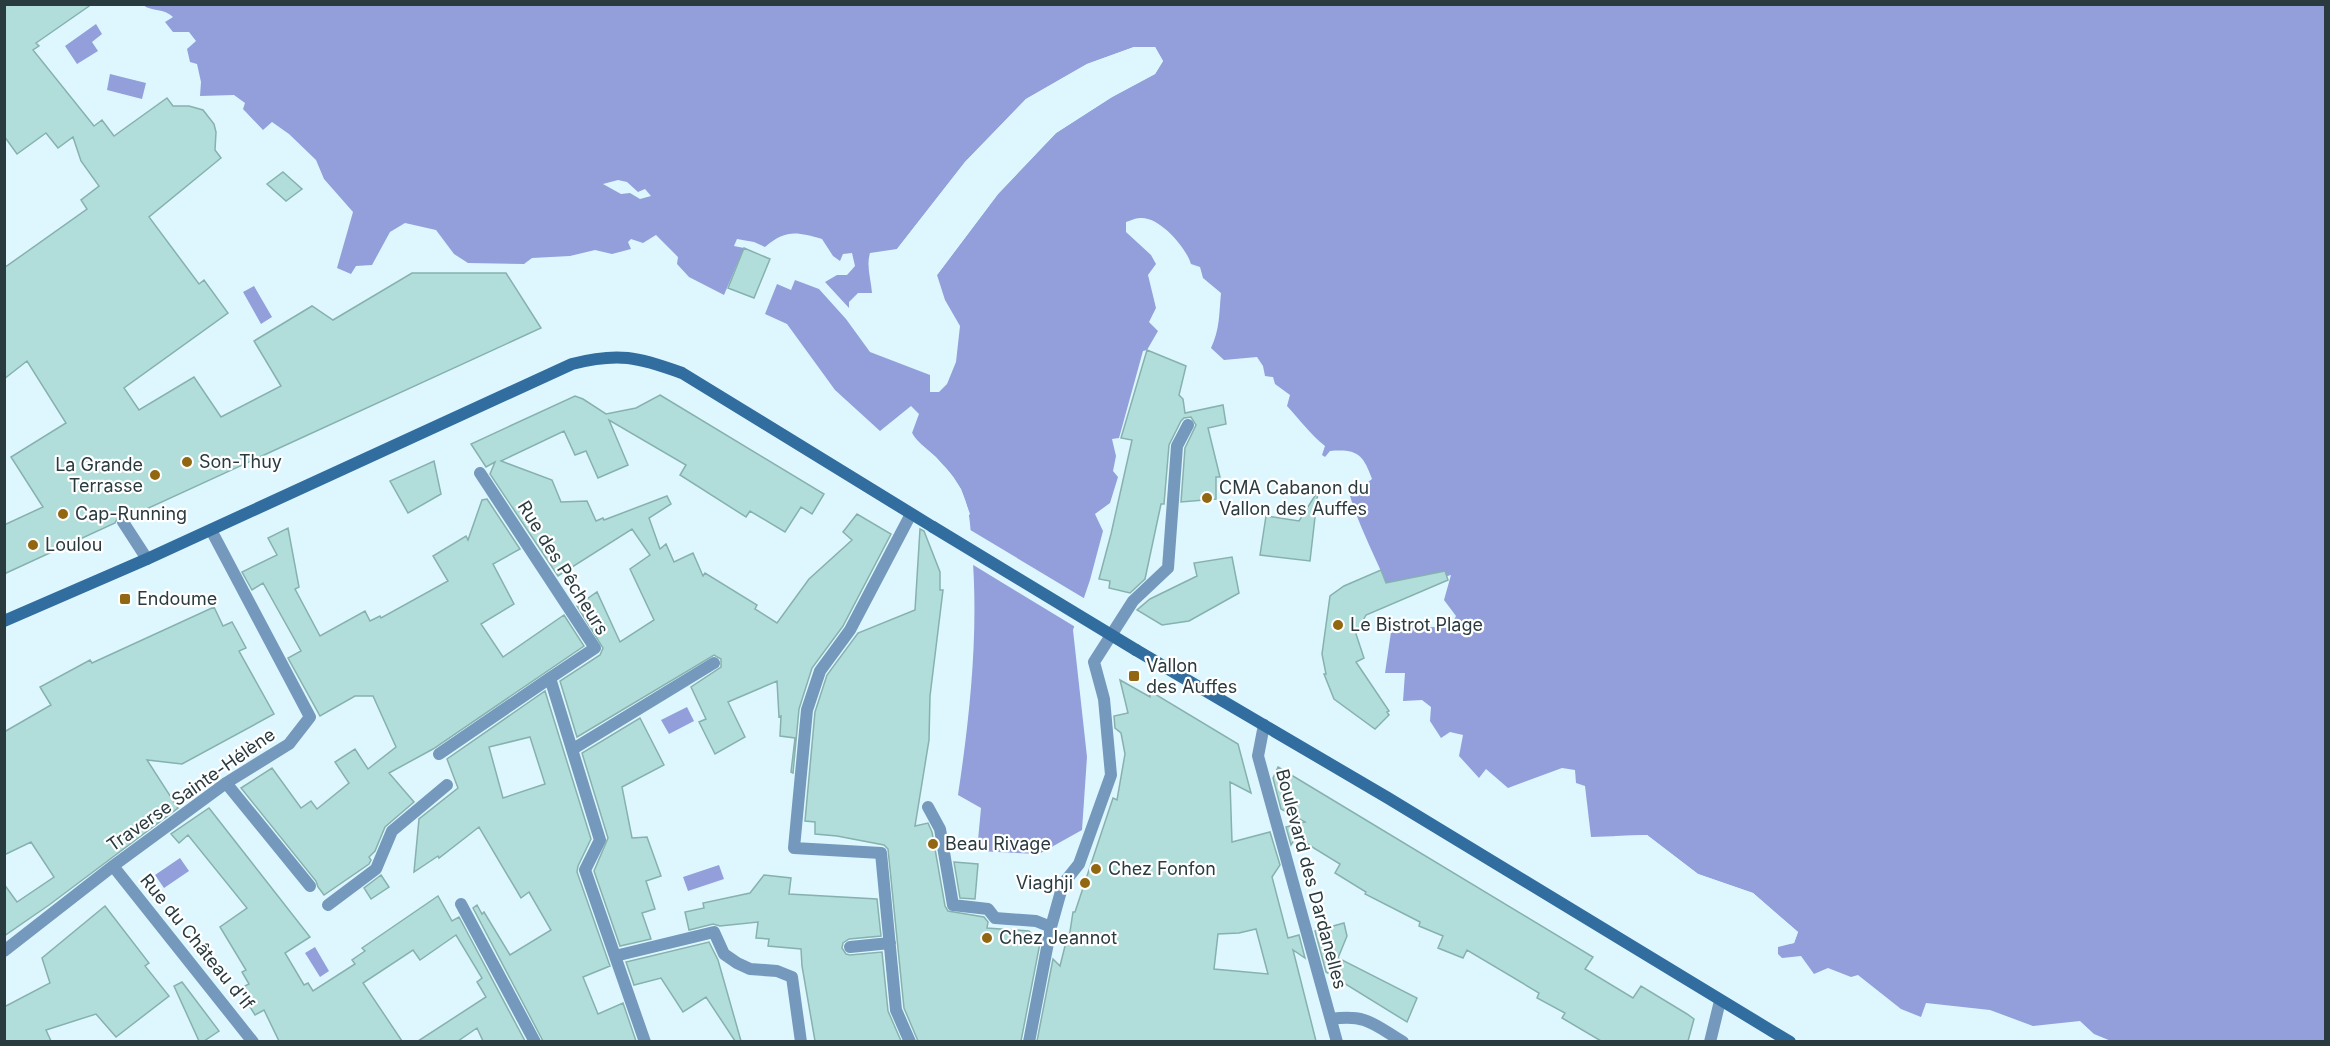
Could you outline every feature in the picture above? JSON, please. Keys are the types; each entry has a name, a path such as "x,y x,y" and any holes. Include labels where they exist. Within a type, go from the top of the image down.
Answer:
{"main road":[{"path":"4,621 147,559 572,364 614,356 635,358 682,373 1136,650 1388,798 1720,1001 1790,1041"}],"street":[{"path":"1029,1041 1051,927 1063,884 1078,864 1111,775 1104,699 1094,662 1133,602 1168,568 1177,446 1188,424"},
{"name":"Rue des Pêcheurs","path":"480,472 595,648 550,678"},
{"path":"910,1041 896,1010 880,853 794,848 807,710 820,671 850,630 911,514"},
{"path":"123,522 147,559"},
{"name":"Traverse Sainte-Hélène","path":"4,951 112,866 226,783 289,744 310,717 210,530"},
{"path":"573,749 714,663"},
{"path":"439,754 550,678 600,840 585,870 645,1041"},
{"name":"Boulevard des Dardanelles","path":"1264,725 1258,756 1337,1041"},
{"path":"226,783 310,886"},
{"path":"328,905 376,869 392,831 447,784"},
{"path":"928,807 940,829 953,904 988,909 995,918 1036,921 1051,927"},
{"name":"Rue du Château d'If","path":"112,866 254,1041"},
{"path":"461,904 535,1041"},
{"path":"615,956 714,932 724,954 736,963 750,969 777,971 792,977 801,1041"},
{"path":"850,947 890,944"},
{"path":"1710,1041 1720,1001"},
{"path":"1331,1019 1350,1016 1363,1018 1403,1041"}],"water":[{"path":"143,5 2325,5 2325,1041 2111,1041 2094,1034 2080,1021 2033,1026 1990,1010 1926,1003 1921,1017 1901,1009 1858,975 1851,977 1828,968 1814,974 1801,956 1782,958 1778,954 1778,947 1794,943 1798,932 1753,893 1698,874 1647,835 1591,837 1585,786 1576,783 1575,770 1562,768 1508,788 1486,769 1479,778 1459,756 1463,735 1450,732 1441,738 1430,721 1431,707 1422,700 1403,701 1405,673 1385,673 1392,625 1450,628 1456,616 1444,600 1451,575 1433,580 1386,583 1350,496 1372,479 1362,459 1353,452 1347,451 1330,451 1325,457 1322,455 1325,446 1287,406 1290,395 1275,384 1273,377 1265,376 1263,366 1257,357 1224,360 1211,348 1218,328 1221,293 1203,278 1200,267 1191,264 1184,249 1171,234 1147,219 1138,218 1126,222 1126,232 1151,255 1156,264 1148,275 1156,308 1149,322 1158,331 1147,350 1143,351 1119,438 1112,439 1116,456 1113,471 1118,477 1110,503 1095,514 1103,531 1073,630 1087,757 1082,830 1039,854 977,851 981,808 958,795 970,704 974,642 974,580 970,520 965,499 950,472 912,433 919,414 911,406 880,431 835,390 787,324 765,314 777,284 791,290 795,280 819,289 846,319 870,352 930,375 930,392 939,392 947,384 956,362 960,326 945,300 937,275 998,194 1056,133 1112,97 1155,74 1163,61 1155,47 1134,47 1087,64 1026,99 965,162 897,249 870,253 872,293 858,293 849,302 849,308 825,282 837,275 847,275 855,266 852,253 843,254 840,261 833,256 822,239 799,234 779,237 765,247 737,239 734,246 744,248 724,295 689,277 677,264 678,257 656,235 643,243 631,239 628,242 631,249 612,254 595,250 570,256 532,258 524,264 468,263 454,254 436,230 405,223 390,232 372,265 356,266 351,274 337,268 353,212 324,179 316,160 289,134 272,122 263,130 243,109 245,103 234,95 200,96 201,82 197,64 190,62 187,49 196,41 189,32 173,32 165,22 173,17 169,14","holes":["618,180 627,182 638,192 645,189 651,196 640,199 630,193 621,194 603,184"]},
{"path":"96,24 102,34 92,42 98,51 77,64 65,46"},
{"path":"110,74 146,83 142,99 107,90"},
{"path":"254,286 272,317 261,324 243,292"},
{"path":"687,707 694,721 669,734 661,720"},
{"path":"180,858 189,871 164,888 155,875"},
{"path":"719,865 724,879 688,891 683,877"},
{"path":"315,947 329,971 320,977 305,953"}],"pier":[{"path":"1134,47 1155,47 1163,61 1155,74 1112,97 1056,133 998,194 937,275 934,273 995,192 1054,131 1110,94 1153,72 1159,61 1153,50 1134,50 1088,67 1028,101 968,164 899,251 897,249 965,162 1026,99 1087,64"},
{"path":"912,433 915,439 936,457 961,489 970,514 967,517 951,478 913,441 910,435"},
{"path":"967,528 1087,600 1077,628 970,563"},
{"path":"1647,835 1698,874 1753,893 1798,932 1794,943 1775,946 1792,940 1794,933 1751,895 1696,876 1646,838 1613,839 1615,836"}],"building":[{"path":"4,4 92,4 36,43 39,46 33,50 94,126 102,120 114,136 167,98 173,106 189,106 203,110 214,124 215,150 221,158 149,217 199,284 204,280 228,313 124,388 139,410 194,377 221,417 281,386 254,341 312,306 333,320 412,273 506,273 541,328 129,517 119,515 115,523 4,574 4,525 43,507 11,457 66,423 27,361 4,379 4,268 87,209 81,200 99,186 81,161 73,137 58,148 46,133 17,154 4,136"},
{"path":"283,172 302,189 286,201 267,184"},
{"path":"744,248 770,259 754,298 728,288"},
{"path":"1147,350 1186,366 1179,395 1183,399 1185,413 1223,405 1226,424 1208,428 1220,477 1216,477 1216,499 1181,502 1185,448 1196,425 1191,417 1181,421 1169,445 1164,504 1161,504 1145,579 1130,593 1109,588 1110,581 1099,579 1132,440 1121,438"},
{"path":"660,395 824,494 812,514 801,507 785,532 750,511 746,517 680,475 686,465 609,420 628,465 598,478 586,451 575,455 564,431 501,461 552,480 561,502 587,501 596,521 667,496 671,504 649,518 660,549 666,544 674,562 693,553 703,576 705,573 757,605 755,609 777,623 809,579 852,540 843,532 857,514 891,534 843,626 812,668 799,709 793,773 791,772 795,738 780,736 781,716 779,717 777,681 728,702 745,737 715,754 699,722 706,719 691,687 721,667 721,659 714,655 577,737 560,681 600,655 603,648 577,606 597,592 620,642 654,620 630,569 650,555 632,529 558,576 490,474 495,462 486,467 471,444 575,396 606,414 636,408"},
{"path":"434,461 441,494 408,513 390,481"},
{"path":"1318,491 1310,561 1260,555 1266,516 1299,521"},
{"path":"487,499 520,549 493,564 514,604 481,624 503,657 564,615 584,646 433,749 389,773 414,802 385,827 375,851 369,857 371,860 369,864 324,895 316,881 241,788 272,768 301,808 311,801 317,809 349,783 335,762 355,749 368,769 396,747 373,696 355,696 320,716 288,658 301,651 263,583 252,590 242,572 277,555 268,538 288,528 299,587 295,589 320,636 365,611 370,621 380,616 381,618 448,581 433,556 466,536 468,540 482,500"},
{"path":"920,529 924,531 940,572 940,590 943,590 930,696 929,740 915,826 928,823 932,832 945,906 948,911 984,917 988,922 987,928 1029,931 1040,943 1021,1041 918,1041 904,1008 888,849 884,845 815,834 815,822 805,821 815,712 827,675 858,633 915,610"},
{"path":"1232,557 1239,593 1189,621 1162,625 1137,610 1150,599 1197,576 1194,563"},
{"path":"1381,570 1386,583 1445,571 1448,580 1366,615 1356,634 1364,658 1356,662 1389,711 1387,712 1389,715 1375,729 1334,699 1324,674 1326,674 1322,654 1330,596 1344,586"},
{"path":"214,607 223,626 232,622 246,648 239,651 274,714 182,764 147,760 178,808 4,936 4,884 17,902 54,877 31,842 4,855 4,732 51,705 40,687 90,660 92,663"},
{"path":"1120,680 1150,697 1150,691 1238,744 1251,793 1230,782 1232,842 1270,832 1280,865 1272,877 1288,938 1299,935 1305,958 1293,950 1316,1041 1037,1041 1053,959 1060,966 1067,938 1069,938 1073,912 1075,912 1113,798 1117,800 1125,754 1121,733 1115,728 1114,716 1128,713","holes":["1256,929 1268,974 1214,969 1218,934"]},
{"path":"545,691 591,839 577,872 610,966 583,977 598,1014 623,1003 636,1041 543,1041 473,908 477,905 482,914 484,912 510,955 551,930 529,892 521,898 479,827 439,858 438,856 414,872 419,819 458,788 447,759","holes":["530,737 545,784 503,798 489,747"]},
{"path":"640,718 664,765 622,787 632,838 647,837 661,876 646,881 655,909 642,913 651,939 620,946 594,871 608,838 582,753"},
{"path":"1278,767 1593,957 1585,969 1633,998 1641,986 1687,1014 1694,1019 1688,1041 1601,1041 1562,1018 1565,1013 1537,998 1539,993 1467,950 1463,958 1438,948 1443,936 1419,926 1420,922 1365,894 1366,892 1335,873 1340,864 1296,837 1291,845 1286,827 1305,822 1281,809 1273,778"},
{"path":"209,808 310,937 285,953 304,985 308,983 313,991 355,964 352,960 365,951 362,948 438,896 452,921 459,917 525,1041 483,1041 477,1028 458,1041 418,1041 486,997 477,982 482,978 456,935 420,960 413,950 363,983 402,1041 279,1041 264,1010 255,1015 239,989 249,984 242,972 246,970 220,927 247,908 188,835 179,843 171,834"},
{"path":"954,862 978,864 975,899 960,898"},
{"path":"381,875 389,887 371,899 364,888"},
{"path":"764,875 791,878 789,894 877,899 881,936 849,939 843,943 842,948 846,954 850,955 882,952 888,1011 901,1041 815,1041 801,949 768,946 769,939 756,938 758,922 720,926 713,924 689,930 685,912 704,908 703,903 750,893"},
{"path":"105,906 149,963 145,966 169,996 116,1037 96,1014 46,1030 51,1041 4,1041 4,1007 50,983 42,958"},
{"path":"1344,923 1347,936 1338,958 1417,998 1407,1022 1326,972 1315,931"},
{"path":"709,942 718,960 741,1041 735,1041 706,997 683,1012 661,978 634,985 626,962"},
{"path":"182,982 219,1031 204,1041 199,1041 174,986"}],"place":[{"name":"Son-Thuy","path":"187,462"},
{"name":"La Grande Terrasse","path":"155,475"},
{"name":"CMA Cabanon du Vallon des Auffes","path":"1207,498"},
{"name":"Cap-Running","path":"63,514"},
{"name":"Loulou","path":"33,545"},
{"name":"Endoume","path":"125,599"},
{"name":"Le Bistrot Plage","path":"1338,625"},
{"name":"Vallon des Auffes","path":"1134,676"},
{"name":"Beau Rivage","path":"933,844"},
{"name":"Chez Fonfon","path":"1096,869"},
{"name":"Viaghji","path":"1085,883"},
{"name":"Chez Jeannot","path":"987,938"}]}
